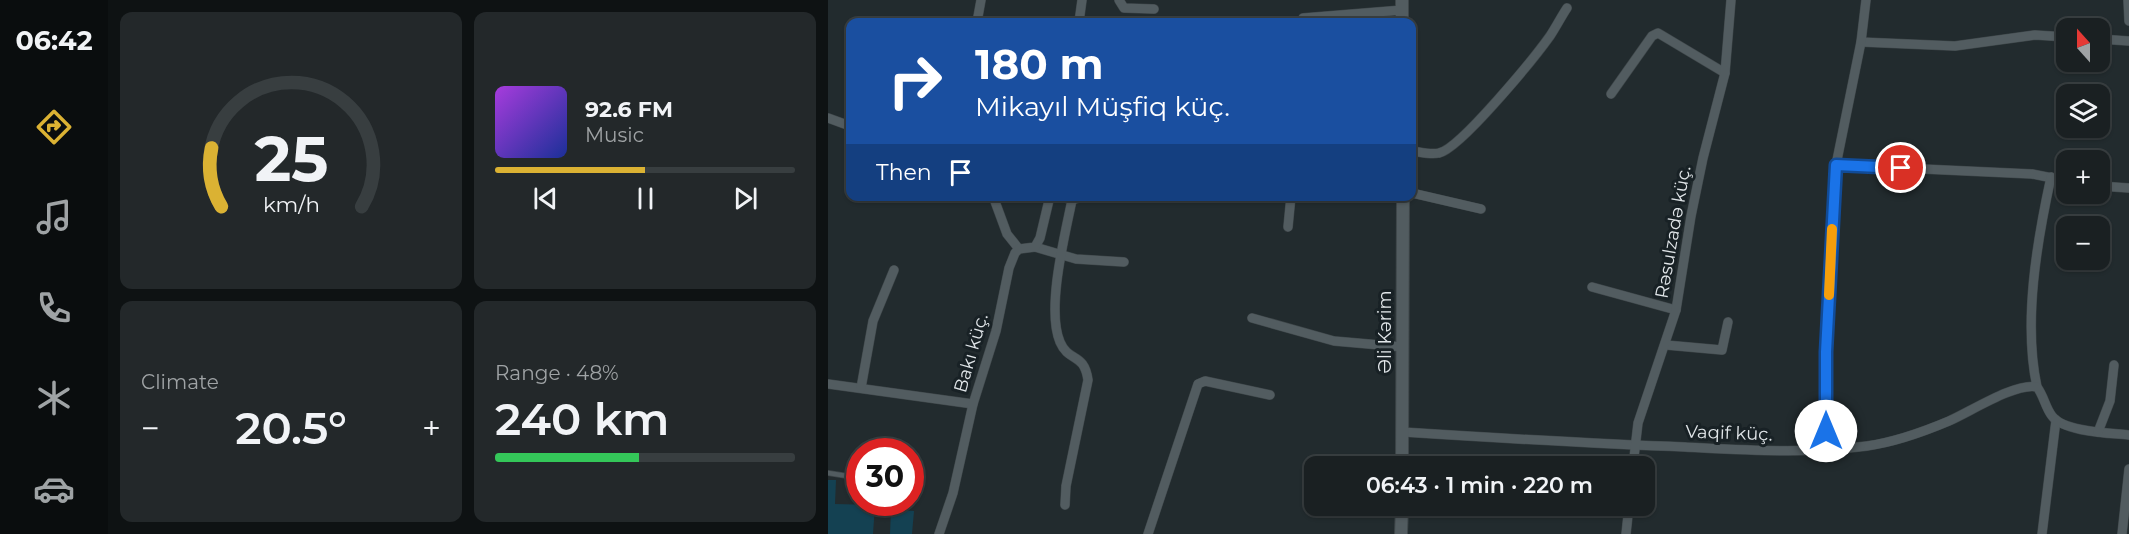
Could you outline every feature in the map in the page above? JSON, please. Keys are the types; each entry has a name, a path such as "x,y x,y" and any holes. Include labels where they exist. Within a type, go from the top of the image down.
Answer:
{"main road":[{"name":"Əli Kərim","path":"1402,456 1403,201"},
{"path":"1401,534 1402,516"}],"street":[{"path":"978,18 981,0"},
{"path":"1080,18 1082,0"},
{"path":"1119,0 1124,8 1154,9"},
{"name":"Rəsulzadə küç.","path":"1634,456 1638,423 1676,310 1702,158 1725,73 1731,0"},
{"path":"1826,450 1826,352 1836,165 1861,42 1866,0"},
{"path":"2128,0 2129,21"},
{"path":"1416,151 1439,153 1448,149 1463,136 1530,62 1567,8"},
{"path":"1303,18 1402,11"},
{"path":"1611,94 1652,36 1658,33 1725,73"},
{"path":"1861,42 1955,46 2035,35 2056,36"},
{"path":"2110,40 2129,41"},
{"path":"828,118 846,125"},
{"path":"1836,165 2032,174 2056,178"},
{"path":"2042,534 2056,420 2037,387 2031,335 2045,206 2051,177"},
{"path":"2110,187 2129,188"},
{"path":"1416,194 1481,209"},
{"path":"995,201 1004,226 1019,249 1035,247 1076,259 1124,262"},
{"path":"1035,247 1040,238 1049,201"},
{"path":"1065,505 1066,486 1088,380 1087,368 1082,360 1066,353 1059,340 1056,324 1061,254 1072,201"},
{"path":"1288,227 1291,201"},
{"name":"Bakı küç.","path":"939,534 952,493 973,404 996,331 1009,268 1019,249"},
{"path":"861,388 873,321 894,270"},
{"path":"1592,287 1676,310"},
{"path":"1252,318 1334,341 1403,347"},
{"path":"1666,345 1722,350 1728,322"},
{"path":"2098,432 2110,401 2114,365"},
{"path":"1148,534 1198,384 1205,381 1270,395"},
{"path":"828,384 973,404"},
{"name":"Vaqif küç.","path":"1403,432 1635,446 1788,452 1826,450 1869,446 1907,437 2024,387 2037,387"},
{"path":"2056,420 2098,432 2129,435"},
{"path":"2122,534 2129,469"},
{"path":"1626,534 1628,516"}],"lane":[{"path":"828,473 846,476"}],"building":[{"path":"828,480 836,480 835,504 846,504 846,516 874,516 873,534 828,534"},
{"path":"891,516 914,516 912,534 890,534"}],"slow traffic":[{"path":"1829,295 1832,229"}],"route":[{"path":"1826,431 1826,352 1836,165 1901,168"}]}
